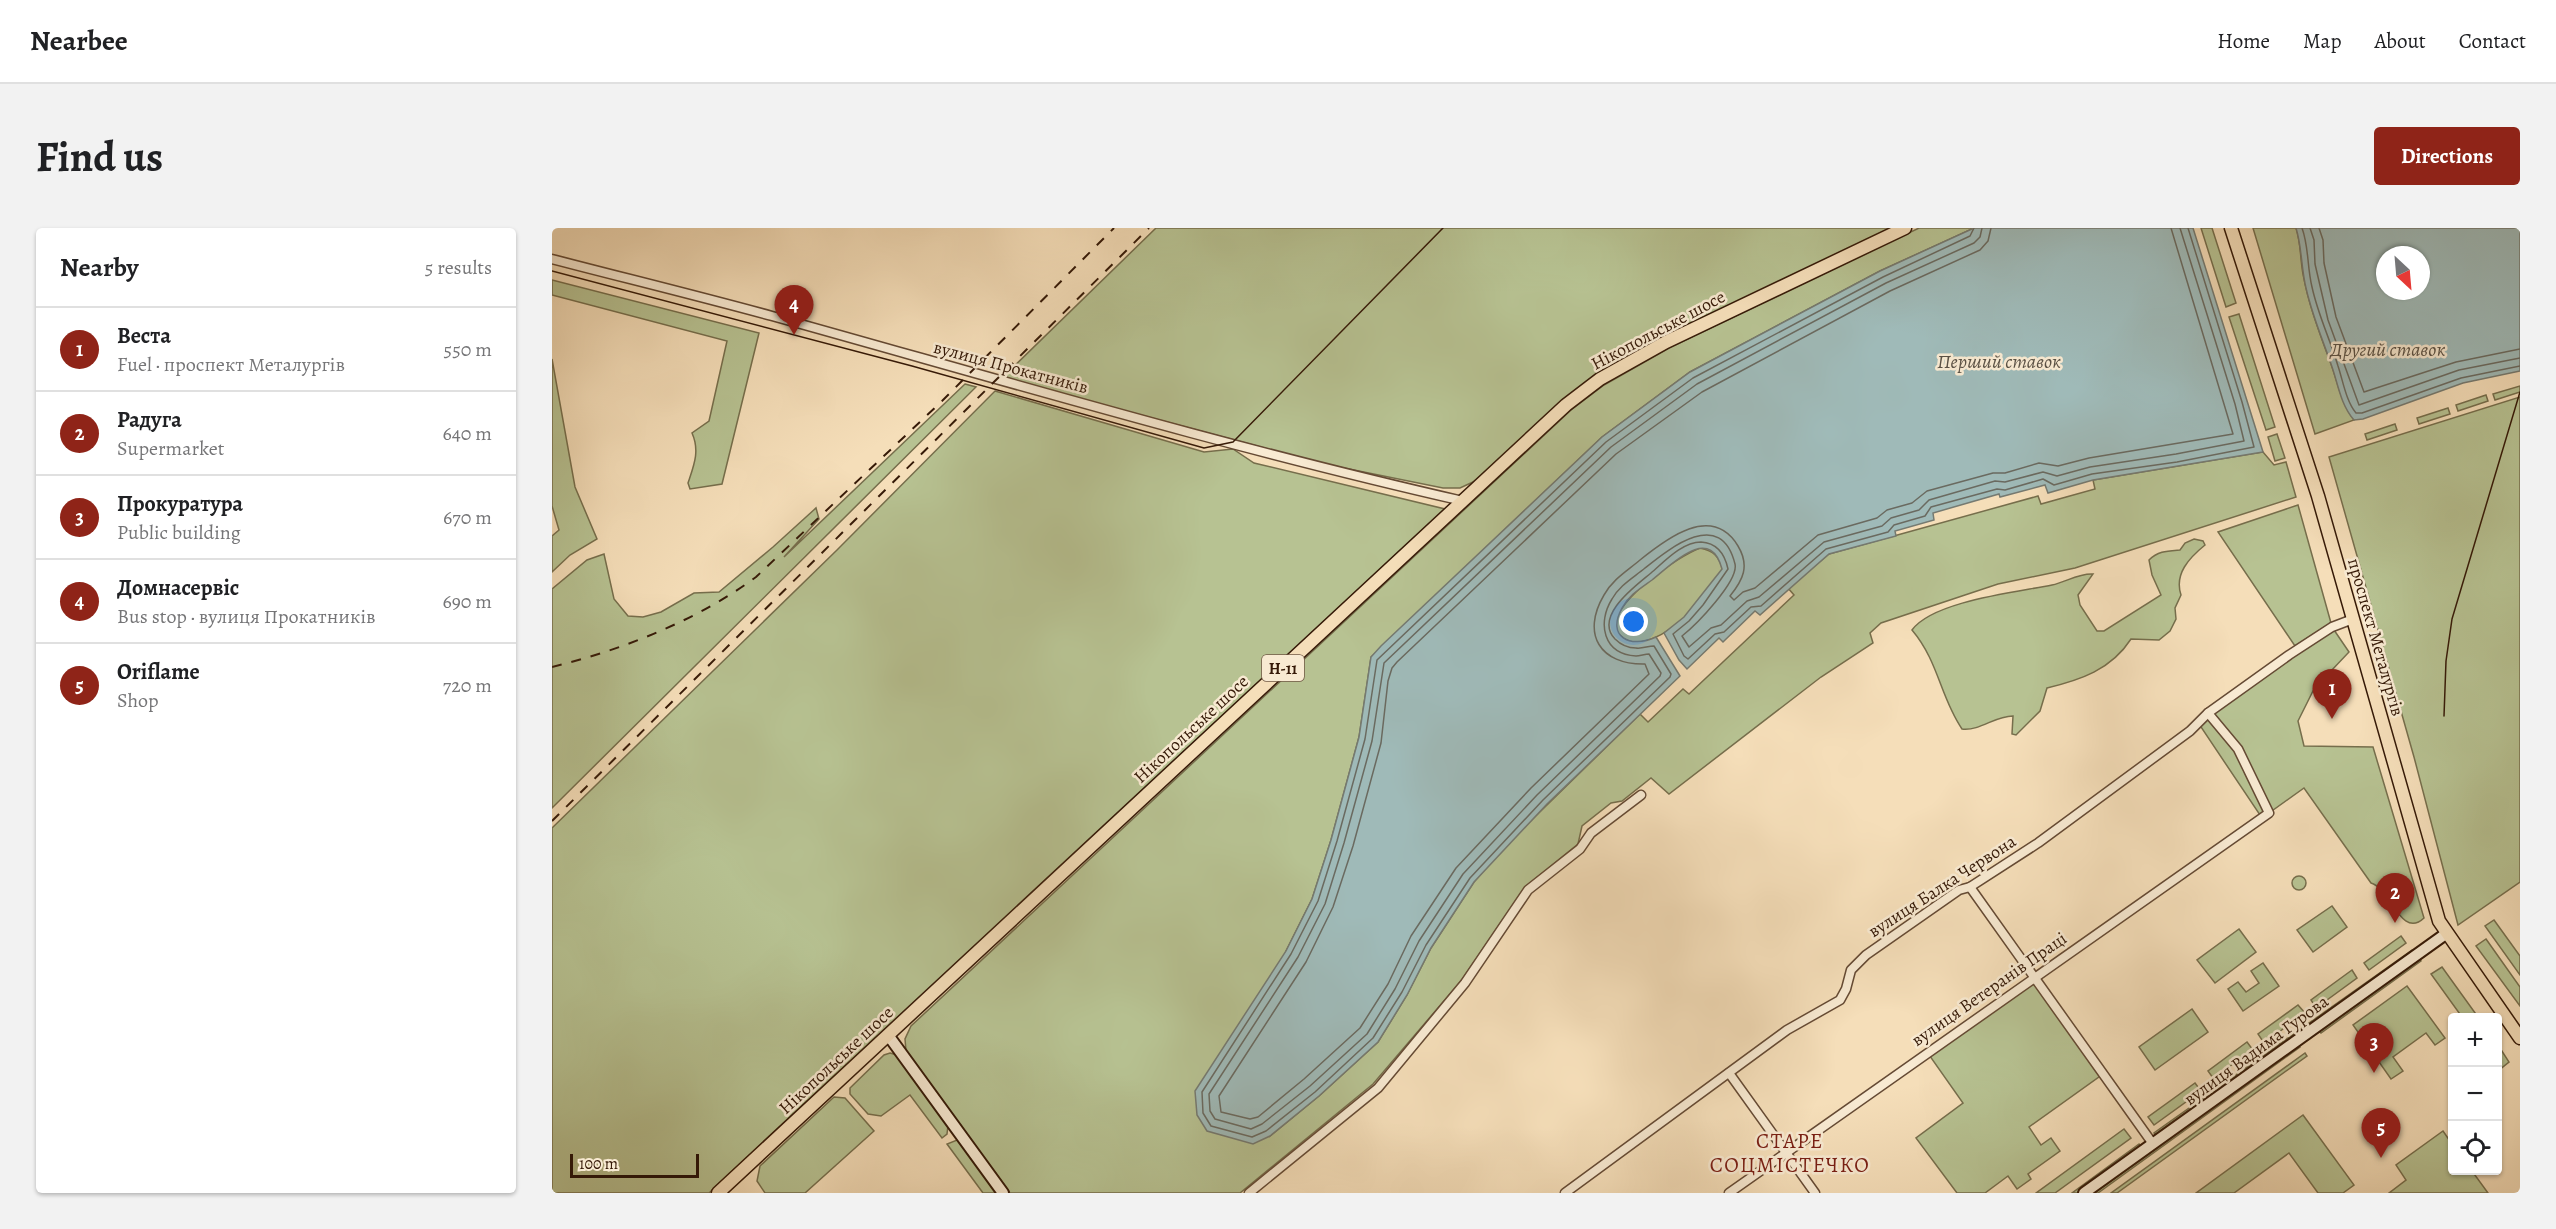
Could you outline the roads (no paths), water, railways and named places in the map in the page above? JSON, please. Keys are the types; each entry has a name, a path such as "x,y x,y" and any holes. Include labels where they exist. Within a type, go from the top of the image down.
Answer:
{"main road":[{"name":"Нікопольське шосе","path":"718,1193 1566,405 1600,379 1666,342 1905,228"},
{"name":"проспект Металургів","path":"2231,228 2318,496 2439,921 2520,1038"}],"street":[{"name":"вулиця Прокатників","path":"552,259 768,315 987,378 1323,469 1463,501"},
{"name":"вулиця Балка Червона","path":"1565,1193 1787,1030 1840,1000 1846,989 1851,970 1866,955 1942,901 1959,890 1970,887 2038,843 2190,731 2208,713 2289,655 2332,627 2352,619"},
{"name":"вулиця Ветеранів Праці","path":"1729,1193 1785,1151 2269,813 2238,749 2208,713"},
{"path":"1249,1193 1378,1088 1465,983 1528,890 1580,849 1591,833 1641,795"},
{"path":"1970,887 2153,1144"},
{"name":"вулиця Вадима Гурова","path":"2084,1193 2447,933"},
{"path":"888,1035 1003,1193"},
{"path":"1729,1073 1815,1193"}],"water":[{"name":"Перший ставок","path":"1974,228 2193,228 2263,452 2093,480 2048,493 2045,485 2000,497 1999,494 1933,513 1934,520 1895,531 1896,536 1829,554 1760,615 1755,611 1723,642 1719,638 1687,669 1679,660 1664,633 1684,617 1722,569 1716,556 1709,549 1700,548 1680,558 1628,599 1622,608 1617,626 1623,638 1630,641 1637,642 1656,637 1680,676 1547,804 1474,882 1431,948 1407,995 1378,1042 1319,1096 1270,1136 1253,1144 1207,1131 1197,1115 1195,1091 1286,951 1312,899 1331,840 1359,737 1371,657 1602,437 1690,372 1880,271"},
{"name":"Другий ставок","path":"2296,228 2520,228 2520,371 2463,383 2363,419 2354,420 2342,400 2304,280"}],"tram line":[{"path":"552,271 912,366 1204,448 1233,442 1443,228"},
{"path":"2444,716 2446,661 2452,619 2520,392"}],"railway":[{"path":"552,667 605,652 658,632 710,607 756,577 942,401 1114,228"},
{"path":"552,821 1149,228"}],"place":[{"name":"Домнасервіс","path":"794,335"},
{"name":"Веста","path":"2332,719"},
{"name":"Радуга","path":"2395,923"},
{"name":"Прокуратура","path":"2374,1073"},
{"name":"Oriflame","path":"2381,1158"}],"district":[{"name":"СТАРЕ СОЦМІСТЕЧКО","path":"1790,1153"}]}
